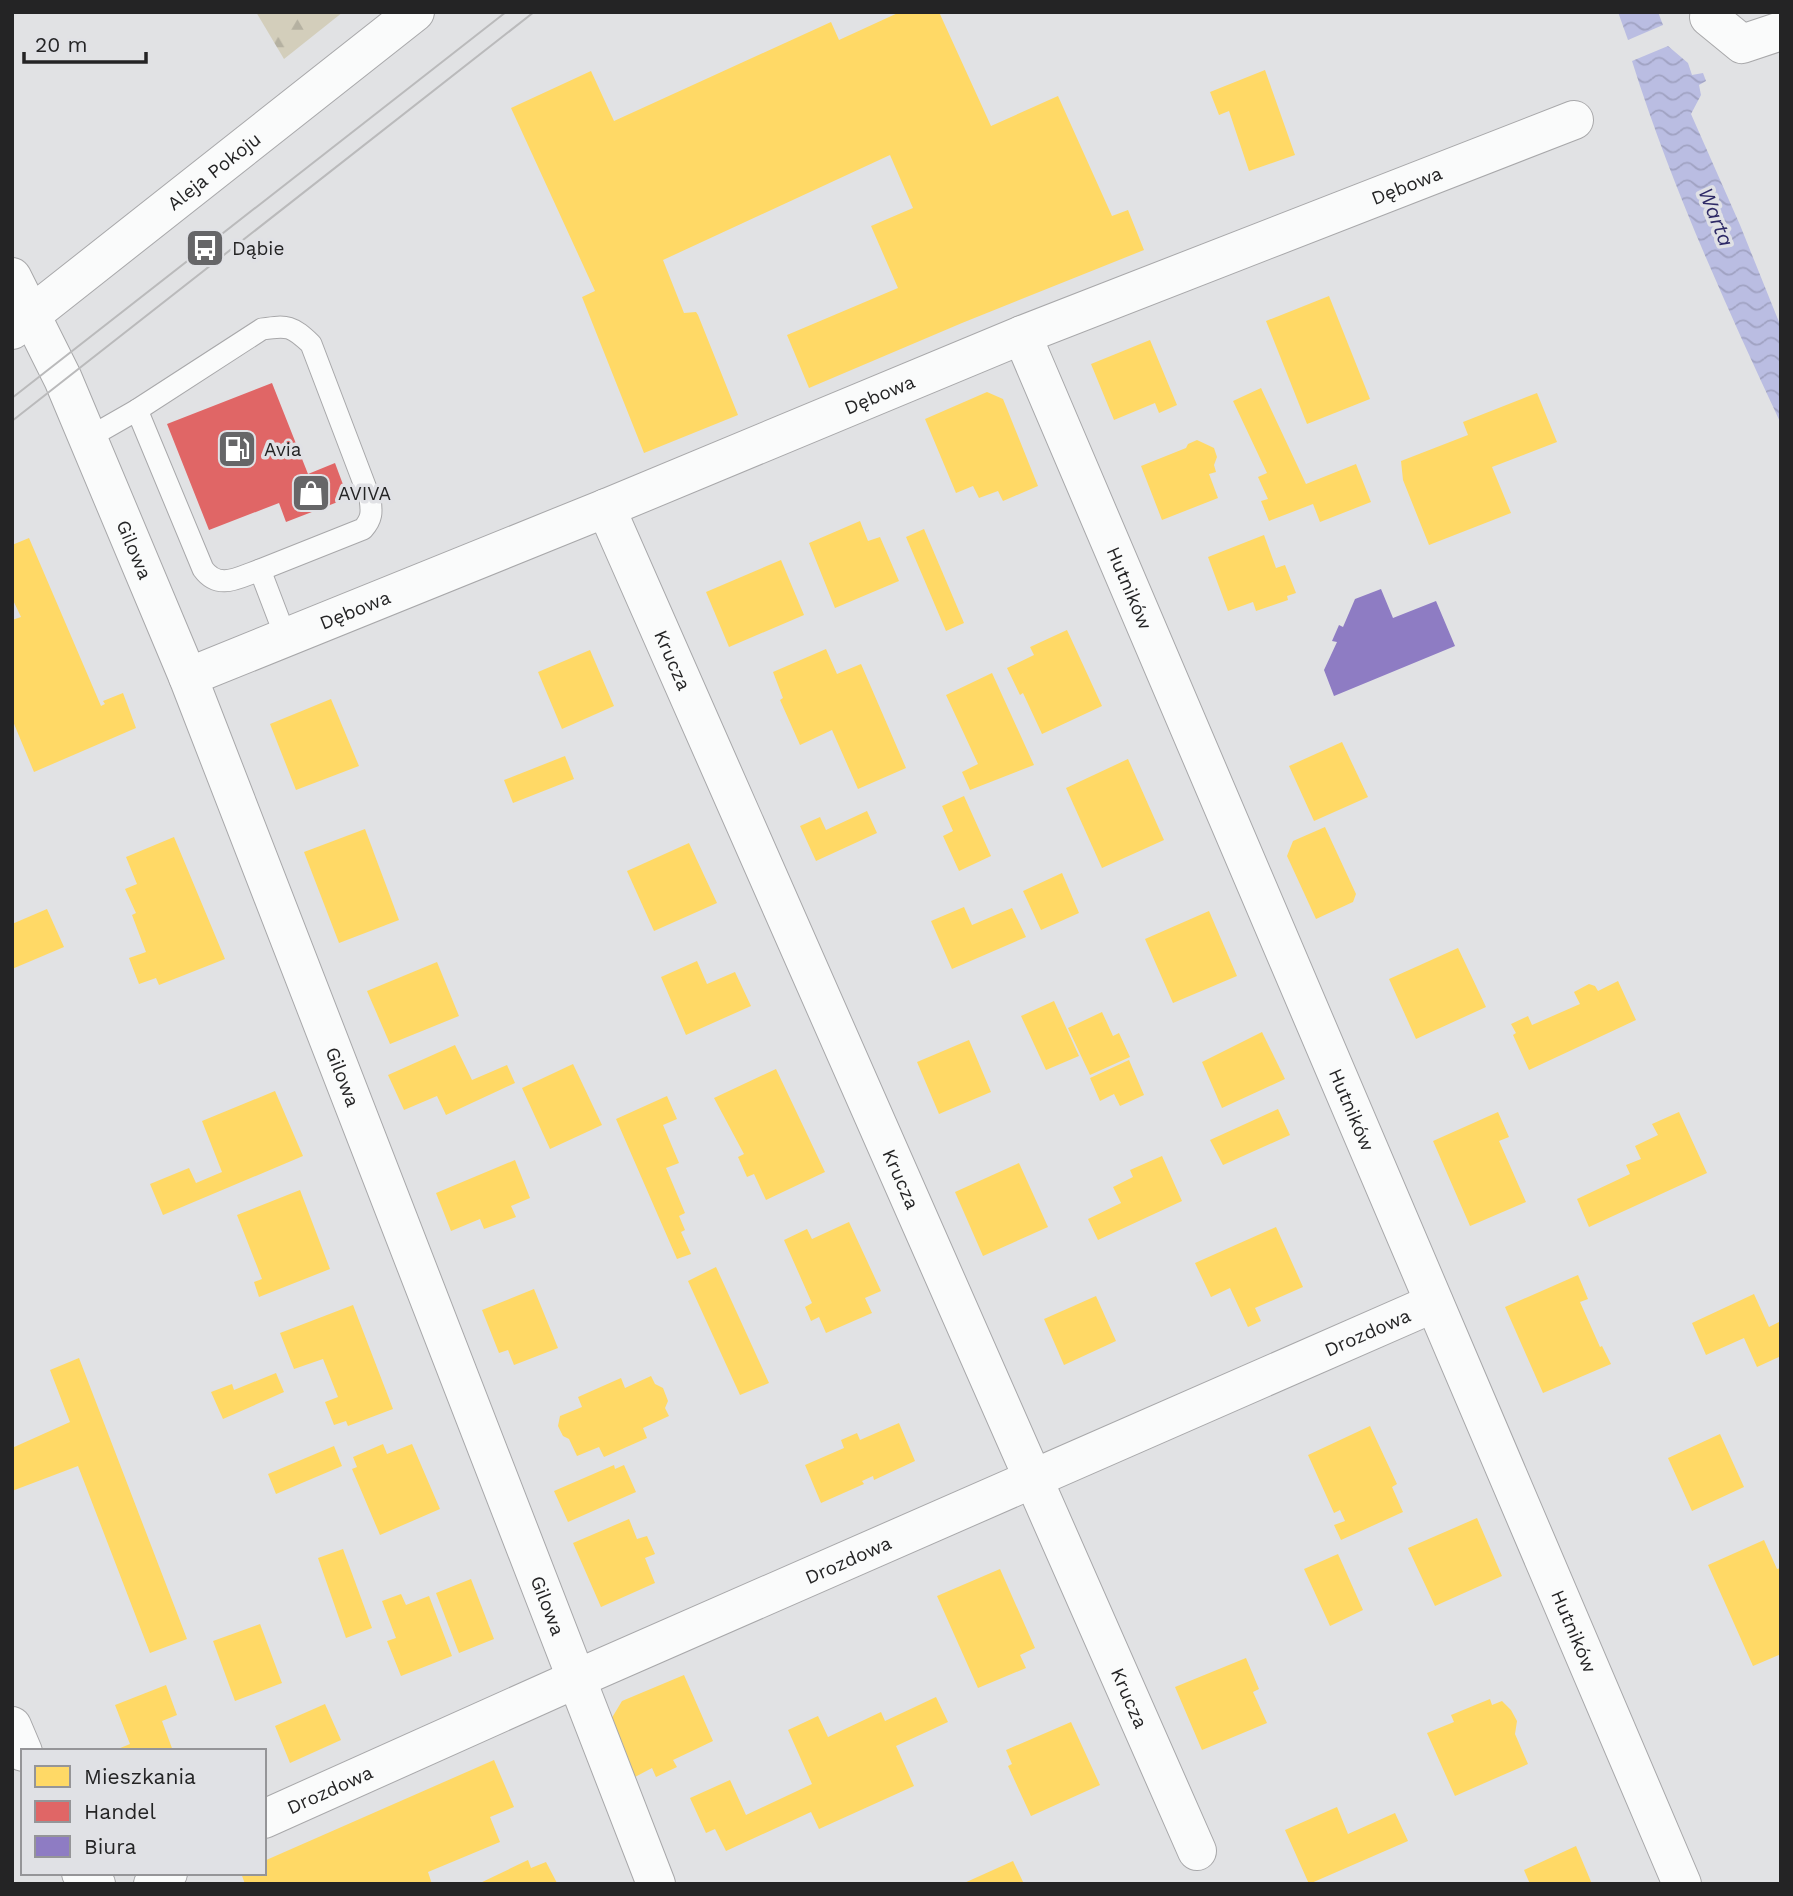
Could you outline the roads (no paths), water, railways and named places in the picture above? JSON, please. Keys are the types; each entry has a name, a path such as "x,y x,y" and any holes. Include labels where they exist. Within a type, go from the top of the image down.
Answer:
{"street":[{"name":"Aleja Pokoju","path":"22,322 415,12"},
{"path":"1710,17 1742,44 1781,30"},
{"name":"Dębowa","path":"188,677 607,508 1022,335 1574,120"},
{"name":"Gilowa","path":"12,277 22,322 63,379 188,677 656,1884"},
{"name":"Hutników","path":"1022,335 1682,1884"},
{"name":"Krucza","path":"607,508 1197,1851"},
{"name":"Drozdowa","path":"266,1818 576,1679 1434,1303"},
{"path":"12,1726 22,1749"}],"lane":[{"path":"88,438 137,410 262,329 285,325 312,344 370,499 370,521 363,529 260,570 225,582 215,581 208,576 137,410"},
{"path":"260,570 286,638"}],"water":[{"path":"1618,12 1658,12 1663,25 1628,40"},
{"name":"Warta","path":"1668,46 1688,63 1692,75 1703,73 1706,81 1699,85 1701,95 1691,114 1781,327 1781,424 1682,199 1632,61"}],"tram line":[{"path":"12,398 506,12"},
{"path":"12,421 534,12"}],"place":[{"name":"Dąbie","path":"205,248"},
{"name":"Avia","path":"237,449"},
{"name":"AVIVA","path":"311,493"}]}
